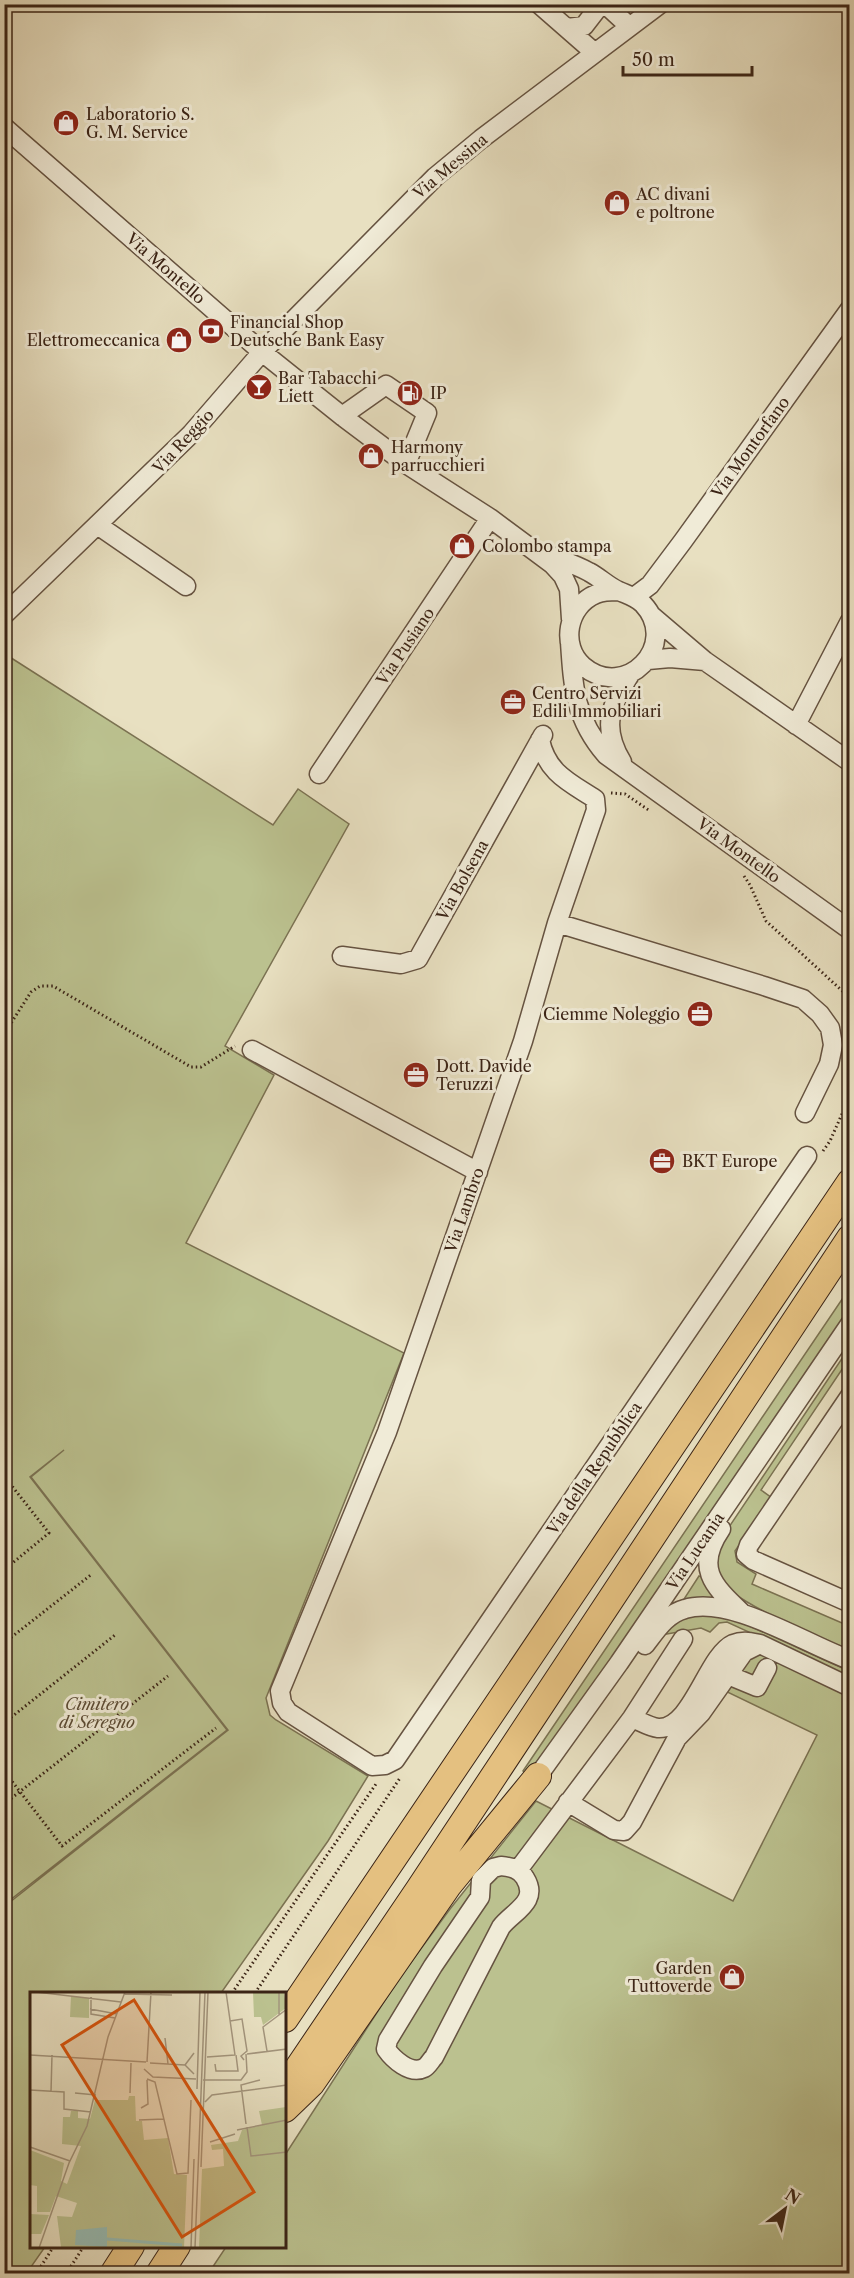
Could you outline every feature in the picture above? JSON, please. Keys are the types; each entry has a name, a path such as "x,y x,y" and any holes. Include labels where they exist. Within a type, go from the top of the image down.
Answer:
{"highway":[{"path":"286,2018 844,1191 849,1171"},
{"path":"286,2086 419,1889 849,1238"},
{"path":"286,2108 310,2084 448,1886 538,1776"},
{"path":"113,2274 130,2248"},
{"path":"159,2274 176,2248"}],"street":[{"path":"539,4 595,52"},
{"path":"567,28 584,26 603,4 630,27"},
{"name":"Via Messina","path":"262,352 435,177 660,4"},
{"name":"Via Montello","path":"4,127 262,352 342,416 405,464 536,550 562,576 569,589 571,619"},
{"name":"Via Montorfano","path":"637,602 849,309"},
{"name":"Via Reggio","path":"4,615 99,526 191,434 262,352"},
{"path":"342,416 386,385 427,413 405,464"},
{"name":"Via Pusiano","path":"319,774 490,518"},
{"path":"99,526 186,585"},
{"name":"Via Montello","path":"536,550 588,571 637,602 705,661 849,762"},
{"path":"4,590 20,601"},
{"path":"606,591 637,602 656,638 648,660 631,673 619,677 605,677 593,673 582,665 574,655 570,642 571,619 577,609 595,594 606,591"},
{"path":"796,725 849,621"},
{"name":"Via Montello","path":"570,642 573,683 583,722 594,741 606,755 849,930"},
{"path":"648,660 670,658 705,661"},
{"name":"Via Montello","path":"628,771 613,747 609,727 621,689 631,673"},
{"name":"Via Bolsena","path":"342,956 401,964 418,959 542,737 543,752 553,770 595,799"},
{"name":"Via Lambro","path":"372,1766 288,1713 282,1703 280,1691 387,1432 523,1041 557,923 596,810 595,799"},
{"path":"557,923 803,999 820,1014 830,1028 833,1045 829,1064 805,1113"},
{"path":"252,1050 478,1172"},
{"name":"Via della Repubblica","path":"372,1766 385,1765 395,1760 807,1156"},
{"name":"Via Lucania","path":"538,1776 619,1664 849,1324"},
{"path":"742,1613 716,1586 708,1572 708,1557 716,1536 804,1407 824,1361 849,1337"},
{"path":"849,1396 749,1545 746,1554 753,1560 849,1603"},
{"path":"538,1776 580,1737 607,1702 657,1628 670,1616 684,1609 700,1606 716,1607 742,1613 849,1660"},
{"path":"518,1870 632,1718 683,1639"},
{"path":"632,1718 659,1728 671,1725 682,1717 726,1648 745,1640 760,1644 849,1687"},
{"path":"568,1802 614,1830 624,1831 632,1822 676,1738 701,1713 744,1652 760,1644"},
{"path":"728,1675 757,1687 767,1668"},
{"path":"501,1866 518,1870 528,1883 528,1900 523,1907 509,1916 501,1927 434,2057 425,2067 416,2070 393,2058 386,2049 388,2040 433,1966 480,1897 481,1880 493,1868 501,1866"}],"path":[{"path":"559,698 554,707 564,712"},
{"path":"595,799 607,793 625,794 655,813"},
{"path":"739,872 750,885 766,921 849,998"},
{"path":"4,1034 31,992 40,986 53,986 191,1067 201,1067 233,1047 252,1050"},
{"path":"4,1476 49,1533 4,1570"},
{"path":"4,1643 92,1574"},
{"path":"4,1723 116,1635"},
{"path":"4,1804 168,1676"},
{"path":"4,1771 62,1846 216,1728"},
{"path":"233,1992 374,1788 377,1774 372,1766"},
{"path":"4,1869 10,1876"},
{"path":"36,2274 53,2248"},
{"path":"66,2274 83,2248"}],"green space":[{"name":"Cimitero di Seregno","path":"5,654 273,825 298,789 349,824 225,1046 274,1075 186,1243 404,1353 266,1698 270,1715 276,1720 368,1776 328,1841 222,1992 30,1992 30,2248 44,2248 26,2274 5,2273 5,1906 228,1730 31,1477 64,1450 30,1477 227,1730 5,1904"},
{"path":"849,1289 849,1312 618,1656 527,1775 523,1771"},
{"path":"849,1348 849,1359 761,1490 772,1498 735,1551 737,1562 756,1574 752,1584 849,1626 849,1649 820,1638 742,1599 720,1580 716,1564 717,1552 723,1536"},
{"path":"699,1576 702,1577 714,1598 712,1601 685,1602 684,1599"},
{"path":"703,1613 741,1622 849,1671 849,1678 727,1622 719,1623 710,1632 701,1628 661,1635 684,1616"},
{"path":"742,1644 849,1694 849,2273 208,2274 225,2248 286,2248 286,2153 398,1980 450,1909 536,1801 733,1901 817,1735 721,1689"}],"place":[{"name":"Laboratorio S. G. M. Service","path":"66,123"},
{"name":"AC divani e poltrone","path":"617,203"},
{"name":"Financial Shop Deutsche Bank Easy","path":"211,331"},
{"name":"Elettromeccanica","path":"179,340"},
{"name":"Bar Tabacchi Liett","path":"259,387"},
{"name":"IP","path":"410,393"},
{"name":"Harmony parrucchieri","path":"371,456"},
{"name":"Colombo stampa","path":"462,546"},
{"name":"Centro Servizi Edili Immobiliari","path":"513,702"},
{"name":"Ciemme Noleggio","path":"700,1014"},
{"name":"Dott. Davide Teruzzi","path":"416,1075"},
{"name":"BKT Europe","path":"662,1161"},
{"name":"Garden Tuttoverde","path":"732,1977"}]}
